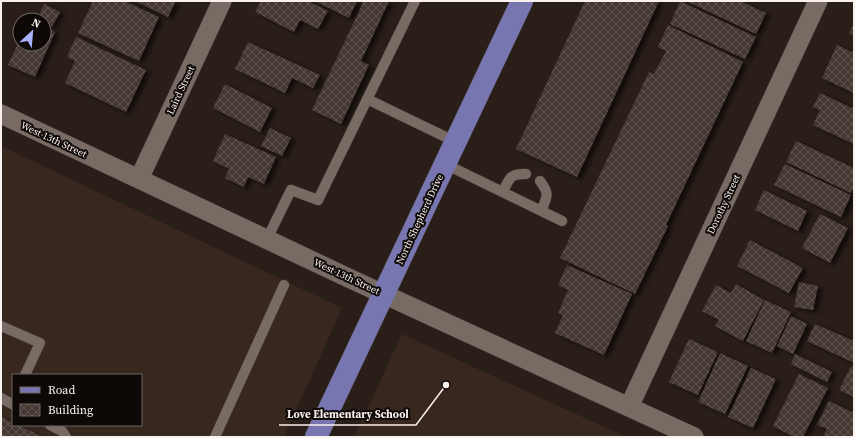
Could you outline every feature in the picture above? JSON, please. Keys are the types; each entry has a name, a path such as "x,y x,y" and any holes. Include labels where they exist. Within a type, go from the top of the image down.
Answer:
{"main road":[{"name":"North Shepherd Drive","path":"316,437 456,142 517,2"}],"street":[{"name":"Laird Street","path":"139,179 222,1"},
{"name":"Dorothy Street","path":"629,407 818,1"},
{"name":"West 13th Street","path":"1,114 384,294 694,437"}],"lane":[{"path":"268,239 291,190 318,200 415,1"},
{"path":"367,99 456,142"},
{"path":"445,164 562,221"},
{"path":"503,192 512,176 526,174"},
{"path":"540,181 546,188 547,193 541,211"},
{"path":"215,437 284,285"},
{"path":"1,326 40,343 25,374"},
{"path":"1,398 12,403"},
{"path":"52,426 62,431 66,437"}],"shaded area":[{"path":"1,146 342,308 284,437 1,437"},
{"path":"402,334 626,437 354,437"}],"building":[{"path":"93,1 124,1 159,17 139,61 78,33"},
{"path":"135,1 176,1 168,17"},
{"path":"261,1 308,1 328,11 318,29 300,20 294,32 255,12"},
{"path":"315,1 357,1 349,18"},
{"path":"364,1 389,1 361,61 369,65 341,124 312,110"},
{"path":"585,1 659,1 577,177 516,149"},
{"path":"680,1 756,37 745,59 670,24"},
{"path":"686,1 740,1 766,13 756,34"},
{"path":"44,4 60,12 52,27 52,12 40,12"},
{"path":"854,24 854,36 849,33"},
{"path":"668,25 743,62 666,225 668,226 635,294 560,258 649,72 654,74 666,51 658,47"},
{"path":"52,31 55,32 52,39"},
{"path":"76,37 146,70 126,112 65,83 75,61 67,57"},
{"path":"248,42 320,75 313,88 292,78 285,93 235,69"},
{"path":"837,45 854,53 854,93 822,78"},
{"path":"14,52 46,52 35,77 8,65"},
{"path":"225,84 272,108 260,132 213,108"},
{"path":"820,93 854,109 854,144 813,125 820,110 813,107"},
{"path":"270,128 291,138 282,156 261,146"},
{"path":"225,134 276,157 264,184 248,177 244,187 225,178 229,169 213,161"},
{"path":"796,141 854,168 854,186 851,193 786,162"},
{"path":"785,164 851,195 841,217 774,185"},
{"path":"764,190 807,211 798,231 755,210"},
{"path":"820,214 848,228 830,263 802,248"},
{"path":"750,240 803,268 789,293 737,266"},
{"path":"567,265 632,294 604,355 555,333 563,315 558,313 568,290 558,285"},
{"path":"799,282 818,286 813,310 794,307"},
{"path":"736,284 764,300 743,341 715,326 719,320 702,311 716,285 731,293"},
{"path":"765,300 791,312 772,353 746,341"},
{"path":"791,316 807,324 793,354 777,346"},
{"path":"815,324 854,341 854,363 807,341"},
{"path":"689,339 718,352 698,395 669,382"},
{"path":"720,353 748,366 725,414 698,402"},
{"path":"795,354 832,372 827,382 791,364"},
{"path":"851,366 854,368 854,397 839,390"},
{"path":"751,368 776,379 753,428 728,417"},
{"path":"799,374 828,388 803,437 794,437 773,426"},
{"path":"829,401 854,413 854,437 823,437 827,429 817,425"},
{"path":"1,417 12,422 12,426 20,426 43,437 1,437"}],"place":[{"name":"Love Elementary School","path":"446,385"}]}
